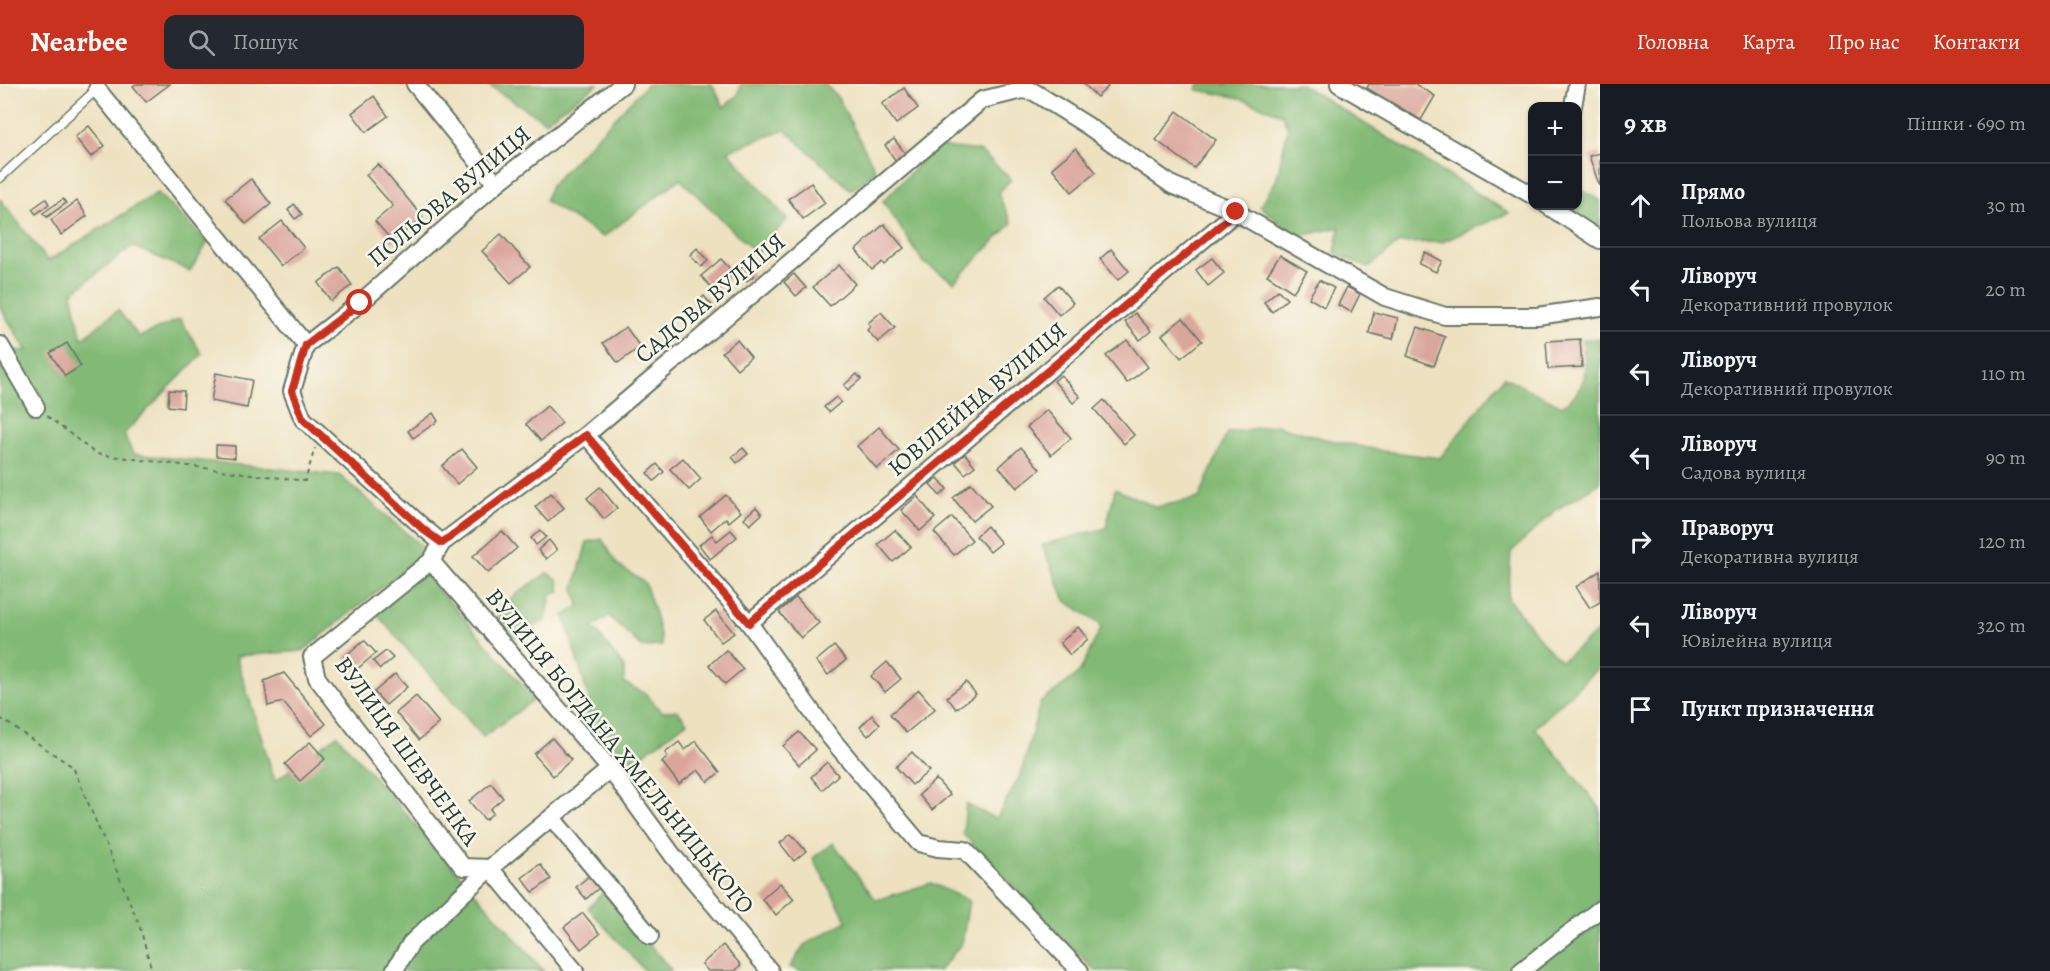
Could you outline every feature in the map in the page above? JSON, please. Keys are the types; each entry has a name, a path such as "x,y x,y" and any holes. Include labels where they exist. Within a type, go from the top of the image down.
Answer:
{"street":[{"path":"415,84 496,184"},
{"name":"ПОЛЬОВА ВУЛИЦЯ","path":"306,345 360,303 496,184 623,84"},
{"path":"1339,84 1528,192"},
{"path":"1574,102 1577,84"},
{"path":"1023,87 1088,126 1172,185 1236,212 1384,297 1445,316 1537,316 1600,307"},
{"name":"САДОВА ВУЛИЦЯ","path":"431,561 442,543 586,435 982,100 1023,87"},
{"path":"97,89 306,345 292,391 303,419 424,530 442,543"},
{"path":"1554,210 1600,240"},
{"name":"ЮВІЛЕЙНА ВУЛИЦЯ","path":"749,623 1236,212"},
{"path":"0,345 36,407"},
{"path":"586,435 749,623 830,737 919,843 938,848 964,850 1080,971"},
{"name":"ВУЛИЦЯ БОГДАНА ХМЕЛЬНИЦЬКОГО","path":"431,561 610,769 674,857 770,971"},
{"name":"ВУЛИЦЯ ШЕВЧЕНКА","path":"431,561 312,657 317,678 463,867 490,868 575,971"},
{"path":"394,971 411,943 490,868 610,769"},
{"path":"552,818 650,936"},
{"path":"1521,971 1600,909"}],"lane":[{"path":"0,178 97,89"}],"path":[{"path":"36,407 96,454 305,481 319,434"},
{"path":"0,718 73,767 139,924 152,971"}],"green space":[{"path":"486,84 598,84 545,121"},
{"path":"647,84 712,84 724,107 738,95 741,84 825,84 838,98 876,171 851,190 785,130 728,151 787,219 757,254 680,179 603,237 545,201 551,185"},
{"path":"1198,84 1301,84 1509,213 1442,242 1399,243 1368,268 1335,253 1340,227 1297,237 1260,206 1276,181 1288,128 1282,114 1236,97 1196,90"},
{"path":"936,146 980,151 1011,179 998,194 1012,223 954,282 923,262 883,201"},
{"path":"1582,190 1600,200 1600,234 1563,210 1582,210"},
{"path":"157,193 208,242 190,271 132,246 72,293 82,339 118,310 139,337 180,319 202,354 124,434 133,454 339,475 427,551 303,651 236,656 275,781 337,735 544,971 0,971 0,349 27,351 0,307 0,199 48,261"},
{"path":"1598,338 1600,342 1600,483 1557,509 1511,552 1508,598 1544,644 1561,661 1600,630 1600,666 1535,728 1600,808 1600,971 1095,971 963,834 966,804 996,819 1021,774 1040,703 1079,673 1102,626 1065,600 1042,545 1106,528 1115,489 1156,507 1199,498 1227,433 1276,425 1325,439 1383,451 1440,458 1504,377 1562,406 1578,392 1582,385 1585,369 1583,340"},
{"path":"602,539 617,564 645,583 662,646 642,647 609,616 593,627 624,667 624,683 645,693 662,712 677,710 687,722 623,769 583,721 589,699 564,616 579,606 574,588 587,542"},
{"path":"424,573 535,699 483,737 375,612"},
{"path":"547,573 558,580 560,592 551,595 546,620 508,641 495,623 511,598"},
{"path":"833,843 876,900 931,883 969,901 962,943 939,971 799,971 790,967 804,945 847,921 813,858"},
{"path":"604,891 672,971 645,971 588,908"}],"building":[{"path":"136,84 170,84 146,102 133,86"},
{"path":"1084,84 1105,84 1108,87 1097,97"},
{"path":"1369,84 1415,84 1435,96 1421,120 1367,88"},
{"path":"904,88 918,108 896,124 882,104"},
{"path":"374,96 388,116 366,132 352,113"},
{"path":"1177,111 1216,140 1194,168 1156,140"},
{"path":"89,126 105,146 91,157 75,137"},
{"path":"894,139 905,153 895,160 885,145"},
{"path":"1076,148 1096,172 1072,192 1052,168"},
{"path":"1600,153 1600,187 1589,156"},
{"path":"378,164 423,217 393,242 375,221 393,206 366,175"},
{"path":"251,179 271,204 246,224 225,199"},
{"path":"811,183 825,203 803,219 788,199"},
{"path":"46,199 49,204 36,214 32,209"},
{"path":"63,199 66,203 47,217 43,213"},
{"path":"77,201 87,216 61,235 51,220"},
{"path":"294,204 302,214 295,219 288,210"},
{"path":"282,221 304,248 281,266 259,239"},
{"path":"884,224 904,248 884,265 882,262 872,270 856,250"},
{"path":"501,234 530,267 511,283 482,251"},
{"path":"697,248 708,261 701,267 690,255"},
{"path":"1111,249 1129,271 1118,280 1100,259"},
{"path":"1425,252 1442,261 1436,272 1419,264"},
{"path":"1280,255 1307,271 1293,292 1267,275"},
{"path":"1212,258 1224,273 1208,286 1196,270"},
{"path":"721,259 734,273 714,290 701,276"},
{"path":"744,265 754,276 747,281 738,270"},
{"path":"839,265 855,284 830,306 813,287"},
{"path":"339,267 352,285 331,301 318,283"},
{"path":"794,274 806,288 796,296 784,282"},
{"path":"1319,280 1334,288 1324,307 1309,298"},
{"path":"1058,285 1073,303 1059,315 1044,297"},
{"path":"1347,287 1360,294 1351,312 1338,305"},
{"path":"1278,290 1287,299 1272,312 1264,302"},
{"path":"704,296 714,308 708,313 698,302"},
{"path":"881,312 895,328 878,342 867,330 871,326 868,323"},
{"path":"1374,312 1398,318 1393,339 1369,333"},
{"path":"1135,313 1151,331 1140,340 1125,322"},
{"path":"1183,318 1202,341 1181,358 1162,335"},
{"path":"626,327 640,347 618,363 603,343"},
{"path":"1418,327 1445,337 1434,366 1407,356"},
{"path":"1580,339 1582,367 1548,369 1546,341"},
{"path":"737,340 751,357 737,369 722,352"},
{"path":"1127,340 1148,367 1127,383 1106,356"},
{"path":"67,343 81,366 65,376 50,353"},
{"path":"216,373 252,380 247,408 211,401"},
{"path":"857,374 861,379 848,390 844,385"},
{"path":"1061,375 1080,397 1073,403 1054,381"},
{"path":"169,390 184,391 183,408 168,406"},
{"path":"836,397 841,402 829,412 824,407"},
{"path":"1104,400 1134,435 1124,444 1094,409"},
{"path":"547,406 562,423 541,441 526,424"},
{"path":"1047,410 1071,438 1051,455 1027,427"},
{"path":"433,413 438,421 413,438 408,431"},
{"path":"879,427 899,450 877,469 857,446"},
{"path":"216,445 235,446 235,458 216,456"},
{"path":"1021,447 1040,469 1017,488 999,467"},
{"path":"743,448 748,454 737,463 732,457"},
{"path":"462,449 477,467 457,484 442,466"},
{"path":"965,454 975,466 965,474 955,462"},
{"path":"683,458 701,479 689,490 670,469"},
{"path":"657,464 664,472 654,481 647,473"},
{"path":"938,478 947,489 940,496 930,484"},
{"path":"971,483 991,506 972,521 953,498"},
{"path":"600,487 617,508 604,519 587,498"},
{"path":"551,493 564,508 548,522 535,507"},
{"path":"726,495 741,512 729,522 726,518 711,531 700,517"},
{"path":"917,496 935,518 920,531 901,510"},
{"path":"756,507 762,514 750,525 744,518"},
{"path":"952,517 972,540 954,555 934,532"},
{"path":"987,526 1001,543 990,552 976,536"},
{"path":"540,530 546,537 536,545 531,538"},
{"path":"731,530 737,537 710,559 699,545 712,535 717,541"},
{"path":"895,530 911,547 893,562 878,544"},
{"path":"502,531 517,548 488,573 473,556"},
{"path":"549,540 557,550 546,559 538,550"},
{"path":"1600,571 1600,602 1590,608 1576,587"},
{"path":"796,597 819,623 801,638 779,612"},
{"path":"716,611 734,633 721,642 704,620"},
{"path":"1078,627 1088,639 1070,655 1060,643"},
{"path":"364,640 376,653 355,671 344,657"},
{"path":"834,646 846,660 828,675 816,661"},
{"path":"726,650 743,669 725,684 709,665"},
{"path":"386,651 393,658 380,669 373,661"},
{"path":"887,662 901,679 885,692 871,676"},
{"path":"284,673 326,724 311,736 283,702 268,706 264,681"},
{"path":"395,674 407,687 386,705 374,692"},
{"path":"966,682 976,694 956,709 947,697"},
{"path":"919,690 935,709 906,733 890,714"},
{"path":"416,696 439,723 419,740 396,713"},
{"path":"872,715 880,724 868,736 860,727"},
{"path":"799,732 816,750 799,765 783,746"},
{"path":"552,738 571,760 553,776 534,754"},
{"path":"696,741 720,772 708,782 698,770 679,784 662,762 668,757 665,753 679,742 685,750"},
{"path":"310,742 325,759 300,781 285,764"},
{"path":"912,752 929,771 912,785 896,767"},
{"path":"827,762 838,775 822,790 811,777"},
{"path":"936,779 950,795 932,810 919,795"},
{"path":"491,783 503,798 490,809 493,813 485,820 469,801"},
{"path":"791,834 806,851 794,861 780,843"},
{"path":"540,864 551,879 533,892 522,878"},
{"path":"590,875 600,887 586,899 576,887"},
{"path":"780,883 794,899 776,915 762,899"},
{"path":"583,913 600,934 581,949 564,927"},
{"path":"723,945 741,965 735,971 708,971 702,964"}],"route":[{"path":"360,303 306,345 292,391 303,419 424,530 442,543 586,435 749,623 1236,212"}]}
